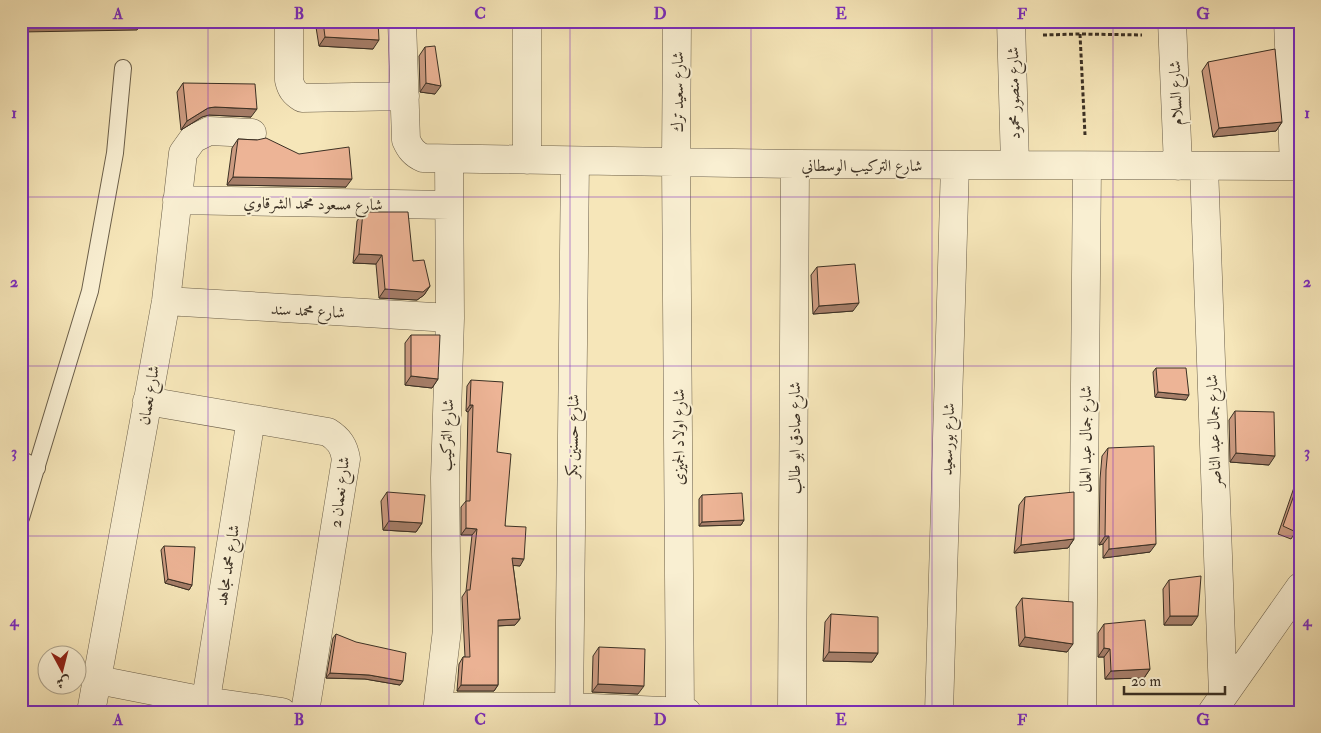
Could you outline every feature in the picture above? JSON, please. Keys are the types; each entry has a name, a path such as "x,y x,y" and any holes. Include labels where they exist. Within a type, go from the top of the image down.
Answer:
{"street":[{"path":"289,21 289,80 291,88 302,98 404,96"},
{"path":"402,21 406,140 409,148 415,154 436,158"},
{"path":"527,21 527,160"},
{"name":"شارع سعيد ترك","path":"676,162 677,21"},
{"path":"1288,21 1297,166"},
{"name":"شارع منصور محمود","path":"1011,28 1015,165"},
{"name":"شارع السلام","path":"1172,29 1191,166"},
{"name":"شارع نعمان","path":"91,712 166,301 183,153 193,139 209,131 252,133"},
{"name":"شارع التركيب الوسطاني","path":"436,158 795,164 1297,166"},
{"name":"شارع التركيب","path":"436,158 449,206 450,318 445,478 447,630 438,709"},
{"name":"شارع حسنين بكر","path":"569,709 575,161"},
{"name":"شارع اولاد الجميزى","path":"676,162 680,711"},
{"name":"شارع صادق ابو طالب","path":"792,712 795,164"},
{"name":"شارع بورسعيد","path":"939,712 955,165"},
{"name":"شارع جمال عبد العال","path":"1082,712 1087,166"},
{"name":"شارع جمال عبد الناصر","path":"1191,166 1218,704"},
{"name":"شارع مسعود محمد الشرقاوي","path":"177,200 449,206"},
{"name":"شارع محمد سند","path":"166,301 450,318"},
{"name":"شارع نعمان 2","path":"147,401 328,432 338,438 344,448 346,459 305,712"},
{"name":"شارع محمد مجاهد","path":"204,706 251,418"},
{"path":"1218,704 1300,587"},
{"path":"98,680 204,706 282,712"},
{"path":"438,709 569,709 687,712"}],"lane":[{"path":"21,518 90,291 115,153 123,68"},
{"path":"21,459 37,468"}],"path":[{"path":"1011,28 1080,34 1172,29"},
{"path":"1080,34 1087,166"}],"building":[{"path":"323,21 378,21 379,40 325,37"},
{"path":"435,46 441,86 426,83 425,47"},
{"path":"1275,49 1282,122 1219,128 1208,62"},
{"path":"183,83 255,84 257,109 208,108 187,121"},
{"path":"266,138 299,154 349,147 352,179 233,177 238,139 257,140"},
{"path":"363,212 408,212 413,261 424,260 430,286 423,292 385,289 382,255 359,254"},
{"path":"855,264 859,303 819,306 817,267"},
{"path":"411,335 440,335 438,379 411,376"},
{"path":"1156,368 1186,368 1189,395 1158,392"},
{"path":"471,380 503,382 497,452 511,454 505,526 526,527 524,559 512,558 520,619 498,620 498,685 461,685 463,657 470,657 467,590 470,590 477,529 466,528 466,501 470,501 473,405 470,405"},
{"path":"1235,411 1274,412 1275,456 1236,453"},
{"path":"1154,446 1156,544 1109,549 1109,536 1105,536 1108,448"},
{"path":"1300,478 1300,525 1296,532 1283,526"},
{"path":"387,492 425,495 422,523 389,521"},
{"path":"1074,492 1074,539 1021,545 1025,497"},
{"path":"742,493 744,520 702,522 702,495"},
{"path":"164,546 195,547 192,585 168,579"},
{"path":"1201,576 1198,616 1170,616 1169,580"},
{"path":"1022,598 1073,602 1073,644 1025,637"},
{"path":"831,614 878,617 878,653 829,652"},
{"path":"1145,620 1150,669 1111,671 1110,649 1104,648 1104,624"},
{"path":"336,634 356,642 406,653 403,681 369,675 330,673"},
{"path":"599,647 645,649 644,686 598,684"}]}
